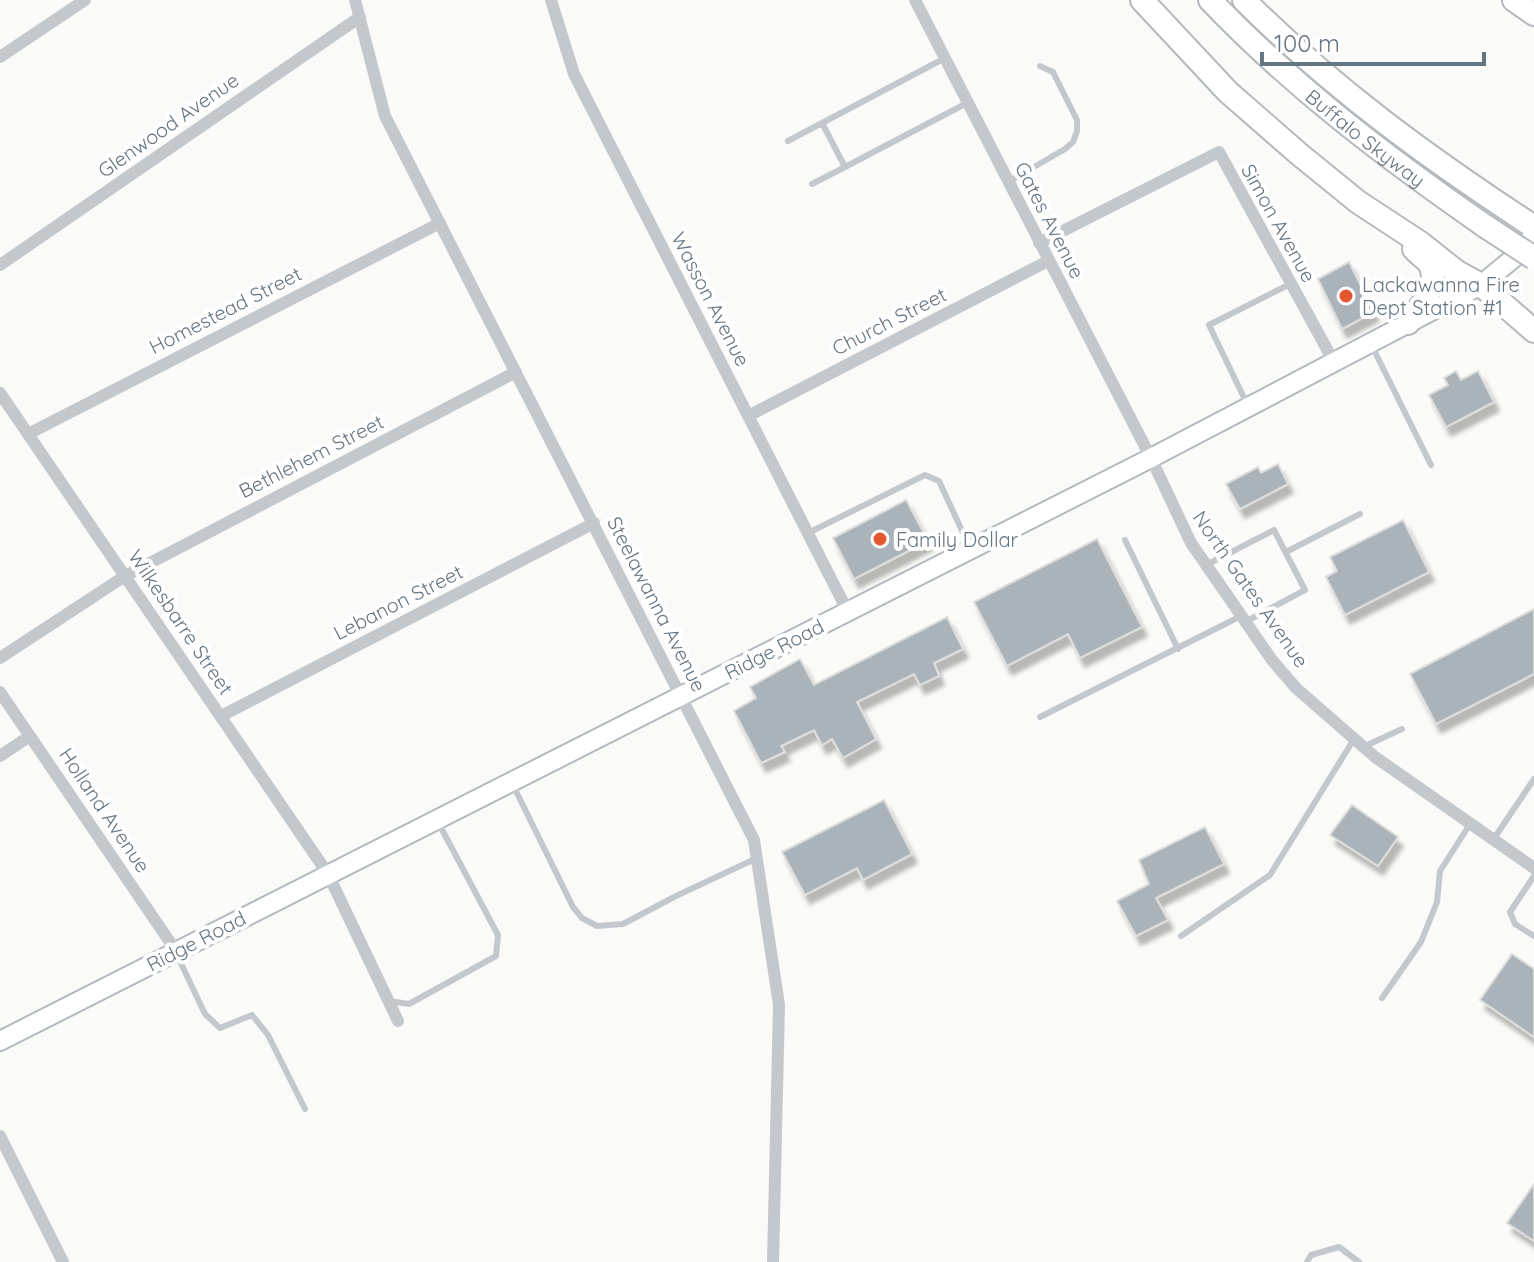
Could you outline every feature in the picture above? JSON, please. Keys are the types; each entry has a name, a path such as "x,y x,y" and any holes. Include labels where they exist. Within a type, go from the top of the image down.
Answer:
{"highway":[{"path":"1142,0 1228,92 1299,154 1384,221 1431,265 1428,299 1408,323"},
{"name":"Buffalo Skyway","path":"1210,0 1263,52 1346,125 1534,258"},
{"name":"Buffalo Skyway","path":"1244,0 1365,110 1534,227"},
{"path":"1514,0 1534,14"},
{"path":"1384,221 1481,285 1534,331"}],"main road":[{"name":"Ridge Road","path":"0,1041 971,550 1481,285 1505,266 1534,235"}],"street":[{"path":"0,57 85,0"},
{"name":"Steelawanna Avenue","path":"355,0 385,116 754,840 779,1005 773,1262"},
{"name":"Wasson Avenue","path":"551,0 574,74 848,612"},
{"name":"Gates Avenue","path":"915,0 1151,458"},
{"name":"Glenwood Avenue","path":"0,265 360,17"},
{"name":"Simon Avenue","path":"1039,243 1219,152 1334,362"},
{"name":"Homestead Street","path":"28,434 440,223"},
{"name":"Church Street","path":"748,416 1048,261"},
{"name":"Bethlehem Street","path":"0,658 125,576 516,372"},
{"name":"Wilkesbarre Street","path":"0,393 328,874 398,1021"},
{"name":"North Gates Avenue","path":"1151,458 1176,514 1206,565 1272,660 1296,688 1359,743 1534,868"},
{"name":"Lebanon Street","path":"221,716 594,523"},
{"name":"Holland Avenue","path":"0,692 176,951"},
{"path":"0,756 30,736"},
{"path":"0,1136 63,1262"}],"lane":[{"path":"788,141 945,58"},
{"path":"1008,182 1065,149 1073,142 1077,131 1077,120 1053,72 1040,66"},
{"path":"812,184 967,103"},
{"path":"822,123 845,167"},
{"path":"1248,407 1209,325 1290,284"},
{"path":"1370,343 1431,465"},
{"path":"808,533 925,475 939,481 971,550"},
{"path":"1286,552 1360,514"},
{"path":"1040,717 1305,590 1274,530 1206,565"},
{"path":"1125,540 1178,649"},
{"path":"1181,936 1270,875 1359,743 1402,729"},
{"path":"1493,840 1534,779"},
{"path":"511,781 573,907 582,918 597,926 623,924 757,858"},
{"path":"388,1001 409,1004 496,956 498,935 437,819"},
{"path":"1382,998 1421,942 1437,902 1440,871 1470,824"},
{"path":"1534,876 1510,912 1515,924 1534,936"},
{"path":"176,951 205,1014 220,1028 252,1015 268,1035 305,1109"},
{"path":"1307,1262 1311,1255 1339,1247 1359,1262"}],"building":[{"name":"Lackawanna Fire Dept Station #1","path":"1349,262 1374,312 1342,329 1318,279"},
{"path":"1456,371 1461,380 1478,371 1494,402 1446,427 1429,395 1448,385 1444,378"},
{"path":"1278,464 1288,484 1240,509 1226,484 1258,467 1261,473"},
{"name":"Family Dollar","path":"906,500 928,541 854,579 833,538"},
{"path":"1403,520 1429,572 1345,615 1326,577 1337,571 1330,557"},
{"path":"1097,539 1142,627 1080,658 1068,634 1007,666 974,602"},
{"path":"1534,609 1534,674 1436,724 1410,674"},
{"path":"947,617 963,649 934,663 939,676 920,685 914,674 857,702 876,739 843,758 832,739 822,745 814,730 781,746 785,752 761,763 734,711 756,698 750,687 800,659 814,685"},
{"path":"884,800 912,854 863,880 857,868 805,895 782,852"},
{"path":"1352,805 1398,837 1378,866 1330,835"},
{"path":"1205,827 1224,864 1156,898 1168,920 1136,936 1117,901 1149,884 1139,860"},
{"path":"1512,954 1534,969 1534,1037 1480,1000"},
{"path":"1534,1184 1534,1241 1507,1223"}],"place":[{"name":"Lackawanna Fire Dept Station #1","path":"1346,296"},
{"name":"Family Dollar","path":"880,539"}]}
